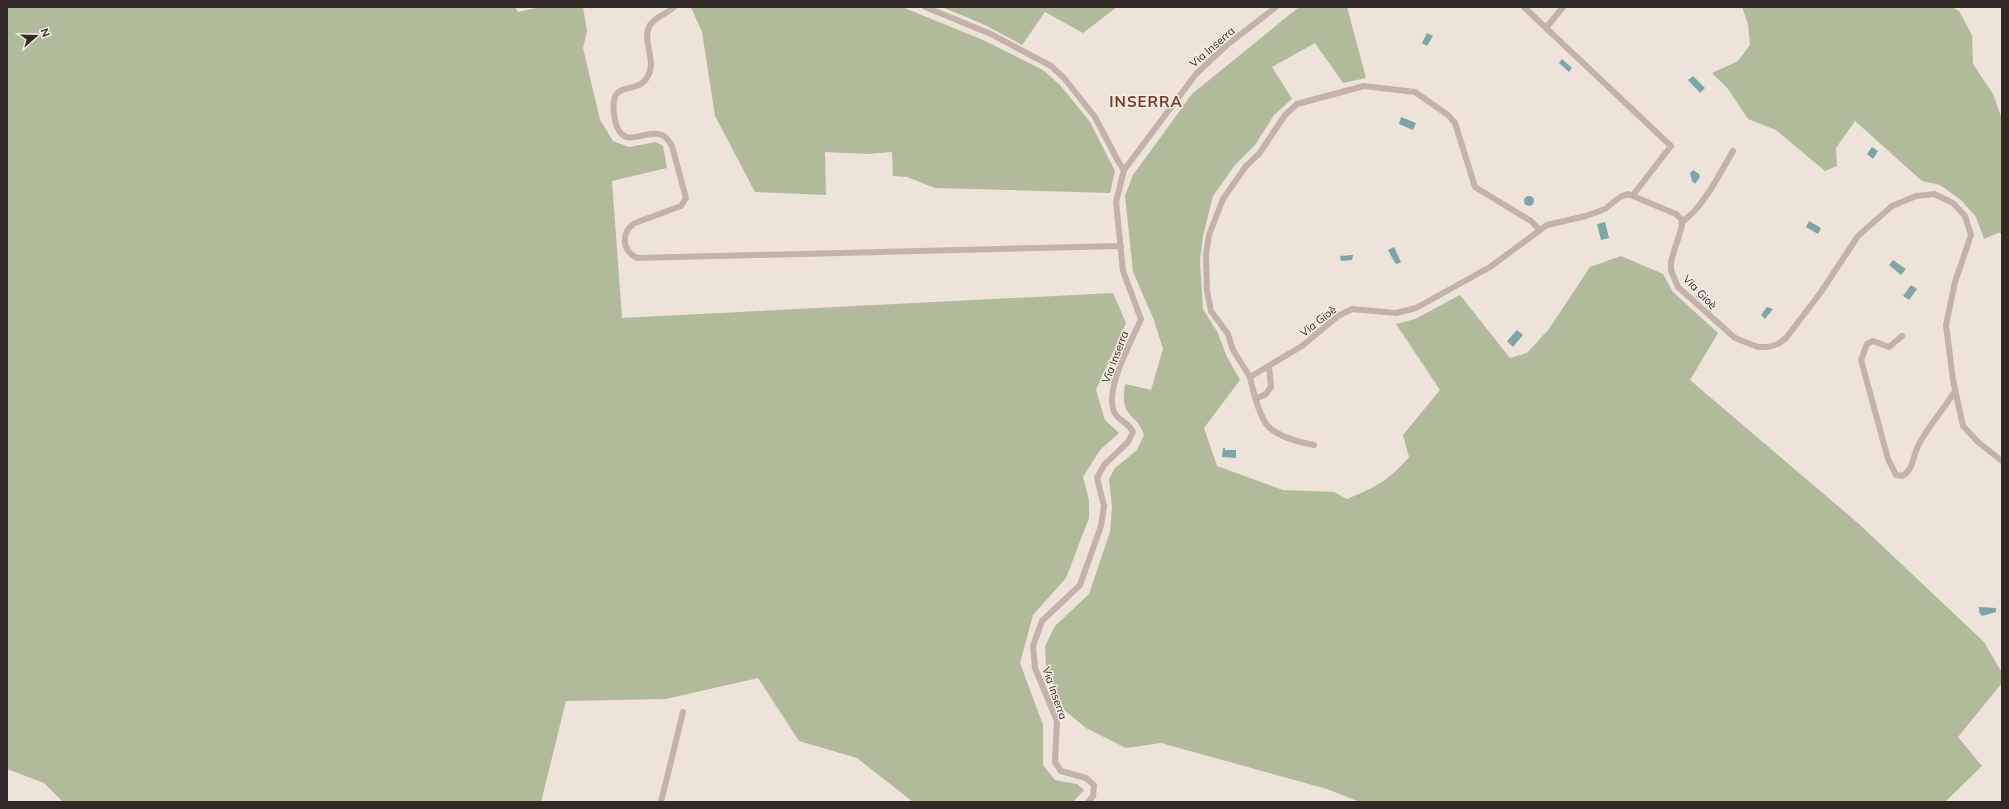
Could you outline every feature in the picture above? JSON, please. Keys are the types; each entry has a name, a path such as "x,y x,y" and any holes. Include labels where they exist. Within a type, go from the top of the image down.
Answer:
{"street":[{"path":"674,7 656,19 650,26 647,35 652,64 648,78 644,82 620,91 614,98 613,107 617,128 623,135 637,138 662,135 668,140 672,146 686,198 682,206 635,223 629,227 624,241 630,255 637,258 1121,246"},
{"path":"925,7 991,34 1051,66 1064,78 1095,117 1124,170"},
{"name":"Via Inserra","path":"1088,802 1093,796 1094,784 1086,778 1061,770 1055,762 1057,722 1035,668 1033,646 1042,620 1080,585 1101,526 1104,506 1097,478 1104,465 1128,442 1133,432 1128,423 1116,415 1111,401 1116,378 1141,319 1123,271 1116,202 1124,170 1196,74 1227,45 1276,7"},
{"path":"1524,7 1671,146 1633,195 1676,214 1682,222 1689,217 1701,202 1733,151"},
{"path":"1546,28 1563,7"},
{"path":"1314,446 1298,442 1271,428 1265,423 1250,377 1233,350 1228,334 1211,311 1207,291 1206,254 1209,236 1223,199 1246,166 1259,154 1285,115 1297,104 1364,86 1415,92 1448,115 1455,123 1475,187 1531,220 1540,230"},
{"name":"Via Gioè","path":"1250,377 1302,346 1338,316 1352,310 1396,313 1406,312 1426,303 1490,267 1547,225 1586,216 1605,209 1620,197 1628,194 1633,195"},
{"name":"Via Gioè","path":"1682,222 1671,262 1678,287 1735,338 1758,347 1768,347 1778,344 1786,338 1821,292 1858,236 1892,206 1916,196 1934,194 1953,203 1966,216 1971,235 1955,282 1946,325 1955,391 1963,426 1978,442 2002,461"},
{"path":"1902,336 1890,347 1873,342 1867,344 1860,360 1888,459 1896,475 1902,476 1909,471 1922,439 1948,404 1955,391"},
{"path":"1256,399 1266,394 1271,387 1269,366"},
{"path":"661,802 683,712"}],"green space":[{"path":"7,7 515,7 518,12 541,7 583,7 587,31 583,48 600,120 613,141 629,147 656,142 663,146 667,168 612,181 622,318 1113,293 1126,323 1096,390 1105,420 1119,433 1100,450 1083,477 1089,500 1089,518 1066,578 1033,615 1020,663 1043,725 1043,765 1055,780 1077,784 1084,790 1073,802 913,802 857,758 799,741 758,678 666,699 566,701 541,802 63,802 44,783 7,769"},
{"path":"691,7 902,7 983,40 1043,70 1060,85 1090,122 1115,171 1110,193 935,188 907,177 893,176 892,152 868,154 825,152 826,195 755,192 715,116 702,32"},
{"path":"942,7 1117,7 1083,33 1045,12 1022,45 985,25"},
{"path":"1299,7 1347,7 1366,78 1343,83 1315,43 1272,67 1292,99 1274,115 1255,145 1235,165 1213,196 1203,236 1200,260 1203,309 1218,333 1226,355 1240,380 1204,428 1217,466 1283,490 1334,492 1347,499 1357,495 1388,478 1409,457 1403,435 1440,390 1396,324 1415,319 1460,295 1510,358 1527,353 1549,329 1590,267 1621,256 1663,274 1673,292 1718,333 1690,380 1859,524 1984,642 2002,673 2002,683 1958,737 1982,766 1945,802 1360,802 1327,789 1161,743 1126,748 1086,728 1063,709 1046,666 1045,646 1055,626 1089,594 1110,532 1112,507 1109,479 1115,468 1137,450 1144,435 1138,424 1126,409 1124,398 1125,384 1151,390 1163,349 1154,320 1133,272 1125,196 1133,175 1192,94"},
{"path":"1742,7 1952,7 1959,11 1972,35 1973,64 1993,94 2002,119 2002,233 1998,233 1984,239 1976,217 1961,200 1940,185 1922,181 1855,121 1836,148 1837,166 1825,171 1776,130 1748,119 1728,89 1712,73 1738,61 1750,45 1748,24"}],"water":[{"path":"1427,33 1433,36 1427,46 1422,43"},
{"path":"1562,59 1572,68 1569,72 1559,63"},
{"path":"1693,76 1705,88 1700,93 1688,80"},
{"path":"1401,117 1416,123 1413,130 1399,124"},
{"path":"1872,147 1878,151 1873,159 1867,154"},
{"path":"1693,170 1699,174 1700,177 1695,184 1692,181 1690,173"},
{"path":"1529,196 1534,201 1529,206 1524,201"},
{"path":"1809,221 1821,228 1818,234 1806,227"},
{"path":"1605,222 1609,238 1601,240 1597,224"},
{"path":"1394,247 1401,262 1397,264 1388,250"},
{"path":"1353,255 1352,260 1341,261 1340,256"},
{"path":"1893,260 1906,269 1901,275 1889,265"},
{"path":"1911,285 1917,289 1909,300 1903,296"},
{"path":"1767,307 1773,309 1765,319 1761,315"},
{"path":"1517,330 1523,335 1513,347 1507,341"},
{"path":"1223,448 1225,448 1225,450 1236,450 1236,458 1222,457"},
{"path":"1979,607 1996,608 1996,612 1982,616 1979,612"}],"district":[{"name":"INSERRA","path":"1146,102"}]}
